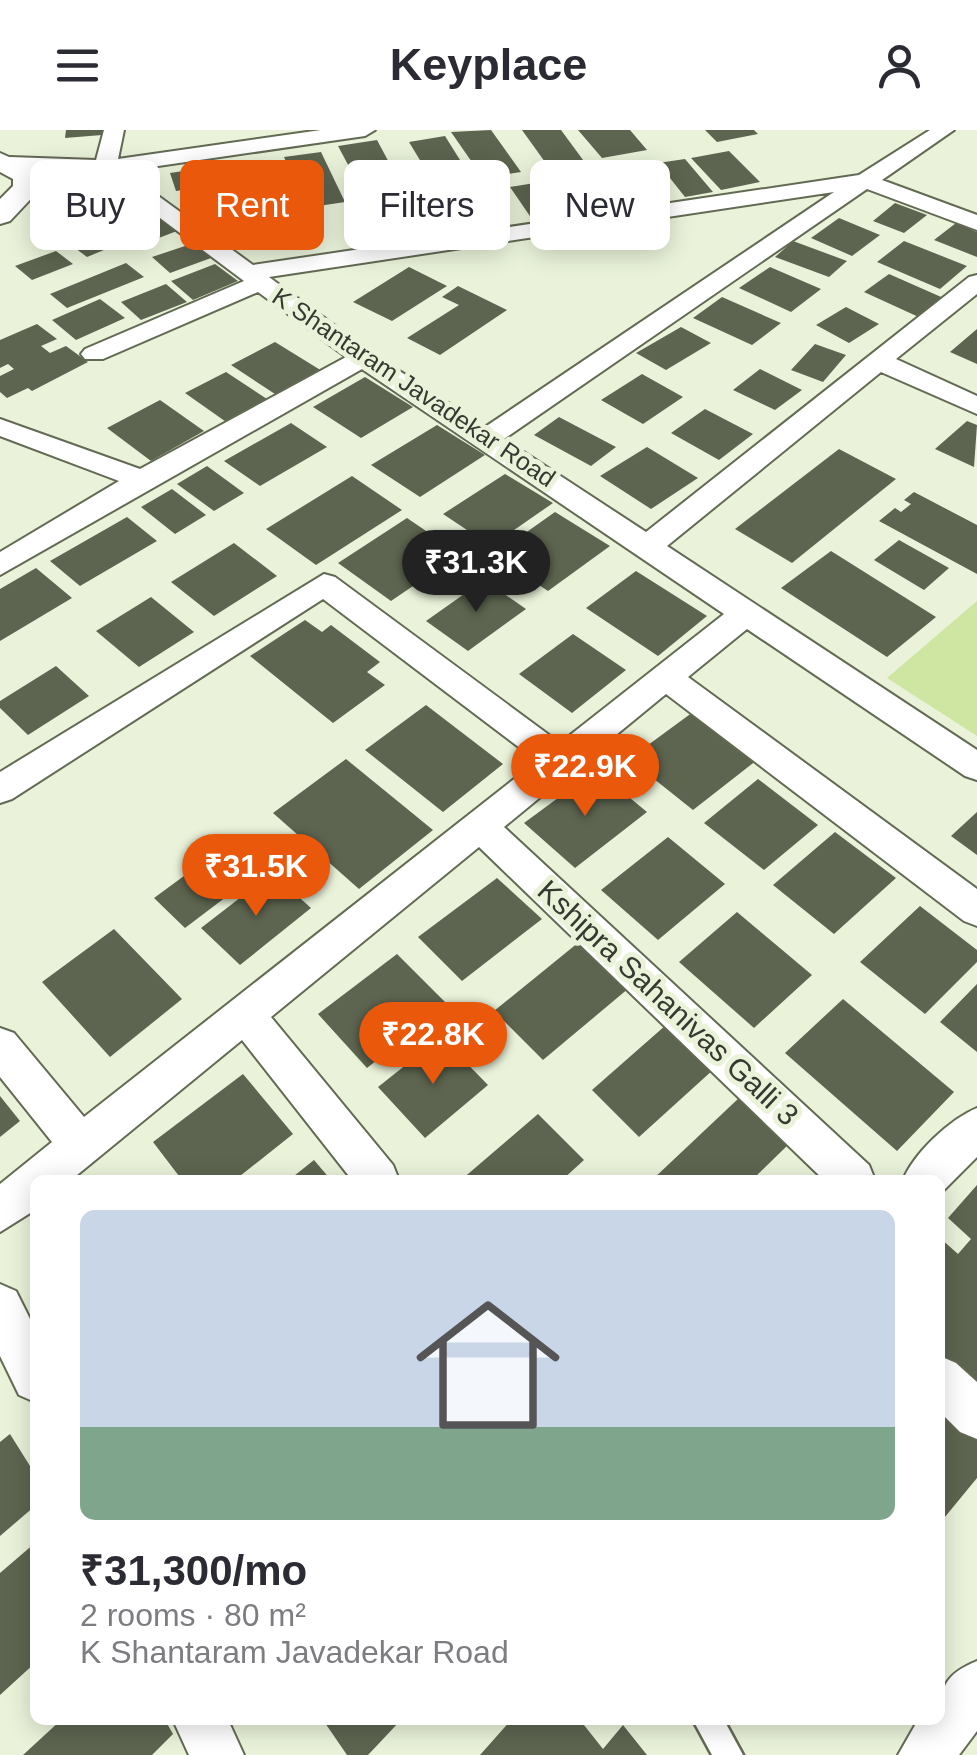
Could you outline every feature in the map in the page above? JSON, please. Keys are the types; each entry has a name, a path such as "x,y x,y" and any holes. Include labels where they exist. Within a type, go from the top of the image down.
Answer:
{"street":[{"path":"106,160 114,130"},
{"path":"169,160 240,130"},
{"path":"160,161 366,130"},
{"path":"486,439 944,130"},
{"path":"5,162 30,164"},
{"path":"0,215 27,188 26,174 5,162"},
{"path":"94,354 255,278 865,181 977,223"},
{"name":"K Shantaram Javadekar Road","path":"160,209 364,358 977,767"},
{"path":"648,546 977,282"},
{"path":"0,565 142,480 364,358"},
{"path":"879,361 977,406"},
{"path":"0,427 142,480"},
{"path":"0,790 324,584 561,761"},
{"path":"45,1175 747,612"},
{"path":"666,677 977,910"},
{"name":"Kshipra Sahanivas Galli 3","path":"481,827 849,1175"},
{"path":"245,1014 374,1175"},
{"path":"0,1046 81,1146"},
{"path":"929,1175 977,1128"},
{"path":"0,1210 30,1186"},
{"path":"0,1307 30,1370"},
{"path":"945,1383 977,1416"},
{"path":"925,1755 977,1687"},
{"path":"202,1725 217,1755"}],"lane":[{"path":"710,1725 729,1755"}],"green space":[{"path":"977,601 977,736 887,678"}],"building":[{"path":"66,130 102,130 102,135 65,138"},
{"path":"491,130 521,172 510,174 510,160 470,160 451,132"},
{"path":"522,130 561,130 583,160 544,160"},
{"path":"578,130 630,130 647,150 602,158"},
{"path":"705,130 754,130 758,134 717,142"},
{"path":"445,136 460,160 420,160 409,142"},
{"path":"377,140 388,160 345,160 338,146"},
{"path":"729,151 760,182 721,190 691,158"},
{"path":"321,152 344,202 324,205 324,160 284,157"},
{"path":"685,159 713,192 685,197 670,178 670,161"},
{"path":"180,172 180,190 176,191 170,173"},
{"path":"530,184 530,216 510,187"},
{"path":"895,203 927,215 904,233 873,221"},
{"path":"839,218 880,235 852,256 811,238"},
{"path":"160,219 177,231 160,238"},
{"path":"956,223 977,232 977,257 934,240"},
{"path":"793,241 847,261 829,277 775,257"},
{"path":"904,241 967,266 940,289 877,262"},
{"path":"180,248 202,250 211,258 170,273 152,257"},
{"path":"78,250 104,250 87,257"},
{"path":"56,251 73,264 32,280 15,266"},
{"path":"126,263 144,277 67,308 50,294"},
{"path":"215,264 238,281 193,300 171,281"},
{"path":"409,267 447,286 392,321 353,302"},
{"path":"770,267 821,289 791,312 739,288"},
{"path":"889,274 948,300 923,319 864,292"},
{"path":"166,284 187,302 141,320 121,302"},
{"path":"458,286 507,310 440,355 407,338 459,305 442,297"},
{"path":"722,297 781,323 752,345 693,318"},
{"path":"100,299 125,318 76,340 52,320"},
{"path":"846,307 879,324 849,343 816,325"},
{"path":"37,324 57,339 41,346 50,353 66,346 88,362 32,391 28,388 7,398 0,392 0,376 14,369 8,364 0,368 0,340"},
{"path":"681,327 711,343 666,370 636,353"},
{"path":"977,329 977,364 950,352"},
{"path":"275,342 322,371 278,396 231,365"},
{"path":"815,344 846,355 823,382 791,370"},
{"path":"760,369 802,390 775,410 733,390"},
{"path":"226,372 270,401 229,424 185,393"},
{"path":"642,374 683,397 643,424 601,400"},
{"path":"365,377 413,407 361,438 313,407"},
{"path":"160,400 204,431 151,461 107,428"},
{"path":"705,409 753,434 719,460 671,433"},
{"path":"559,417 616,447 591,466 534,435"},
{"path":"967,421 977,425 974,467 935,449"},
{"path":"291,423 327,447 260,486 224,461"},
{"path":"437,425 485,455 420,497 371,465"},
{"path":"647,447 698,478 651,509 600,476"},
{"path":"839,449 896,479 792,563 735,529"},
{"path":"207,466 244,493 214,511 177,484"},
{"path":"505,474 553,503 491,546 443,514"},
{"path":"352,476 402,510 316,565 266,529"},
{"path":"172,489 206,515 175,534 141,507"},
{"path":"914,492 977,525 977,574 879,521 895,508 901,512 911,504 904,500"},
{"path":"555,512 610,546 548,591 494,555"},
{"path":"127,517 157,541 80,586 50,561"},
{"path":"407,518 460,554 391,601 338,563"},
{"path":"899,540 949,568 924,590 874,560"},
{"path":"234,543 277,576 214,616 171,582"},
{"path":"831,551 936,617 887,657 781,588"},
{"path":"36,568 72,598 0,641 0,589"},
{"path":"636,571 707,616 658,656 586,608"},
{"path":"484,580 526,609 468,651 426,621"},
{"path":"151,597 194,632 139,667 96,631"},
{"path":"305,620 322,632 331,625 380,662 367,672 385,685 333,723 250,656"},
{"path":"573,634 626,670 572,713 519,674"},
{"path":"56,666 89,696 28,735 0,708 0,701"},
{"path":"426,705 503,764 443,812 365,750"},
{"path":"693,712 757,760 693,810 629,759"},
{"path":"346,759 433,830 359,889 273,813"},
{"path":"596,770 647,812 575,868 524,823"},
{"path":"758,779 818,825 764,870 704,823"},
{"path":"977,812 977,855 951,836"},
{"path":"835,832 896,878 834,934 773,885"},
{"path":"241,834 272,862 185,928 154,898"},
{"path":"668,837 725,884 658,940 601,890"},
{"path":"272,873 311,908 240,965 201,928"},
{"path":"497,878 542,919 462,981 418,937"},
{"path":"920,906 977,950 977,962 925,1014 860,962"},
{"path":"737,912 812,975 754,1028 679,962"},
{"path":"114,929 182,999 110,1057 42,982"},
{"path":"579,942 629,988 543,1060 494,1011"},
{"path":"397,954 447,1004 367,1068 318,1014"},
{"path":"977,984 977,1052 940,1022"},
{"path":"843,999 954,1092 897,1151 785,1053"},
{"path":"666,1025 714,1069 639,1137 592,1090"},
{"path":"441,1037 488,1085 425,1138 378,1087"},
{"path":"243,1074 293,1134 241,1175 178,1175 153,1142"},
{"path":"0,1096 20,1121 0,1137"},
{"path":"740,1097 790,1143 757,1175 657,1175"},
{"path":"538,1114 584,1160 568,1175 467,1175"},
{"path":"314,1160 327,1175 295,1175"},
{"path":"977,1185 977,1392 945,1362 945,1242 958,1254 971,1239 948,1218"},
{"path":"945,1404 977,1436 977,1478 945,1517"},
{"path":"10,1434 30,1466 30,1510 0,1536 0,1442"},
{"path":"30,1547 30,1668 0,1695 0,1573"},
{"path":"56,1725 168,1725 173,1734 152,1755 23,1755"},
{"path":"326,1725 396,1725 368,1755 347,1755"},
{"path":"507,1725 584,1725 603,1749 623,1725 647,1755 480,1755"}]}
